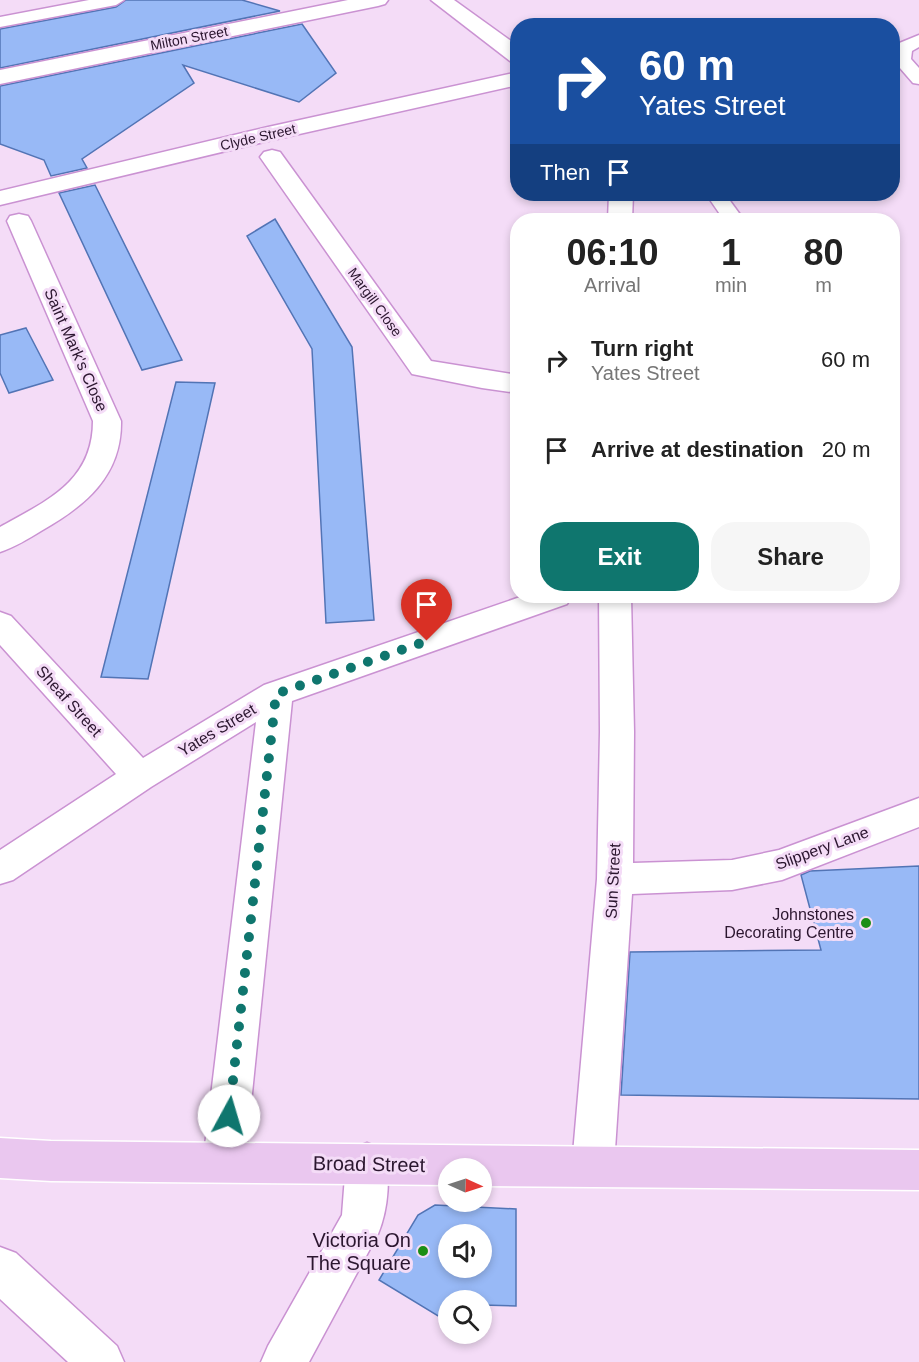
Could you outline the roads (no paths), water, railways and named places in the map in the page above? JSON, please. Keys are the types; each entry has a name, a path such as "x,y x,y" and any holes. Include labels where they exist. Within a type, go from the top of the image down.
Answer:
{"main road":[{"name":"Broad Street","path":"0,1158 919,1170"}],"street":[{"name":"Milton Street","path":"0,77 378,0"},
{"path":"441,0 510,50"},
{"name":"Clyde Street","path":"0,198 268,134 510,80"},
{"name":"Margill Close","path":"272,157 422,368 510,383"},
{"name":"Saint Mark's Close","path":"0,541 72,498 93,474 106,448 107,421 19,220"},
{"name":"Yates Street","path":"0,869 139,777 276,694 536,603"},
{"name":"Sun Street","path":"593,1165 615,879 617,732 615,603"},
{"name":"Sheaf Street","path":"0,624 139,777"},
{"path":"224,1162 276,694"},
{"name":"Slippery Lane","path":"615,879 732,875 782,865 919,812"},
{"path":"284,1362 363,1219 367,1163"},
{"path":"0,1269 101,1362"}],"lane":[{"path":"0,22 116,0"},
{"path":"919,40 903,48 902,60 919,79"}],"place":[{"name":"Johnstones Decorating Centre","path":"866,923"},
{"name":"Victoria On The Square","path":"423,1251"}]}
